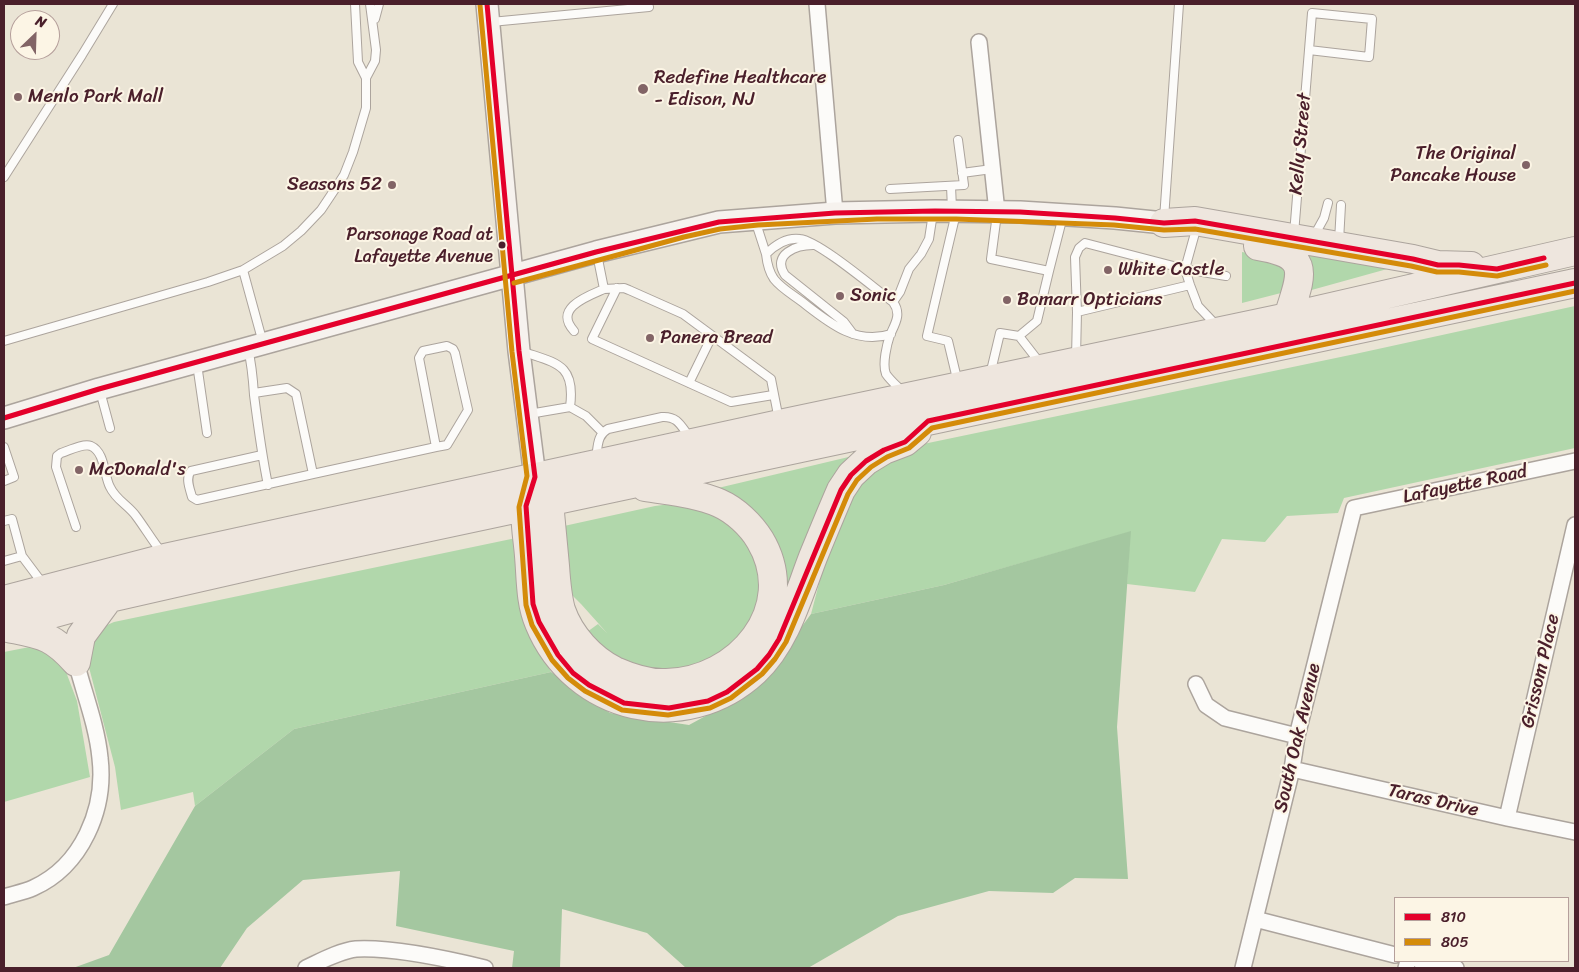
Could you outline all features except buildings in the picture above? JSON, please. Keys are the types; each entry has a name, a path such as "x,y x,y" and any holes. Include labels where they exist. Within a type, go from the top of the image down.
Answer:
{"highway":[{"path":"1164,223 1195,220 1438,265 1497,269"},
{"path":"1164,223 1195,233 1279,249 1292,256 1299,268 1300,278 1288,317"},
{"path":"4,600 165,558 780,424 959,388 1288,317 1575,251"},
{"path":"4,627 109,598 317,551 1575,283"},
{"path":"537,504 533,604 539,622 558,655 573,672 589,685 624,703 669,708 690,705 708,701 727,692 756,669 769,655 792,611 841,490 851,475 866,461 884,450 905,442 928,421"},
{"path":"534,477 537,504 562,611 569,627 590,653 607,667 643,681 665,684 680,682 716,671 732,661 746,648 758,635 765,622 771,605 774,583 767,552 752,528 720,503 695,495 631,484"},
{"path":"76,662 81,636 109,598"},
{"path":"4,627 42,635 60,645 76,662"}],"street":[{"path":"817,4 835,214"},
{"path":"486,10 519,351 534,477"},
{"path":"979,42 997,212"},
{"path":"4,418 99,389 596,252 719,222 754,218 835,214 904,200 947,211 1063,215 1164,223"},
{"name":"Lafayette Road","path":"1354,508 1575,461"},
{"name":"South Oak Avenue","path":"1244,968 1292,769 1297,736 1354,508"},
{"name":"Grissom Place","path":"1508,818 1570,567 1575,525"},
{"path":"4,898 33,888 62,868 83,841 92,824 98,806 102,775 100,756 76,662"},
{"path":"1196,684 1206,705 1225,718 1297,736"},
{"name":"Taras Drive","path":"1292,769 1575,832"},
{"path":"1255,919 1394,955"},
{"path":"306,968 326,958 354,950 387,950 485,968"},
{"path":"1425,962 1456,968"}],"lane":[{"path":"4,177 82,55 112,4"},
{"path":"4,341 208,282 243,270 283,246 301,231 321,210 344,175 366,108 366,78 358,62 355,4"},
{"path":"366,78 375,61 374,26 370,4"},
{"path":"374,26 379,4"},
{"path":"1164,223 1179,4"},
{"path":"486,10 649,8"},
{"name":"Kelly Street","path":"1302,240 1309,50 1312,13 1372,19 1369,57 1309,50"},
{"path":"890,189 904,200 951,186 964,185 958,140"},
{"path":"962,173 992,169"},
{"path":"951,186 927,336 948,341 959,388"},
{"path":"1302,240 1319,228 1328,203"},
{"path":"1338,246 1342,205"},
{"path":"893,302 900,292 909,269 921,254 947,211"},
{"path":"997,212 991,259 1049,271"},
{"path":"1019,336 1037,321 1063,215"},
{"path":"754,218 766,254 767,265 776,282 835,328 875,338 891,334"},
{"path":"1195,233 1186,269 1190,284 1198,306 1223,331"},
{"path":"766,254 777,244 798,238 807,240 893,302 898,316 891,334 884,367 886,374 908,398"},
{"path":"1076,362 1076,257 1079,248 1085,243 1186,269 1226,276"},
{"path":"815,244 802,245 789,251 783,260 783,272 844,322 853,334"},
{"path":"596,252 604,289"},
{"path":"243,270 256,346 253,367 254,393 268,486"},
{"path":"1077,312 1190,284"},
{"path":"617,288 592,339 731,402 773,395"},
{"path":"574,331 568,324 567,318 572,306 577,301 604,289 630,290 676,311 696,323 771,379 780,424"},
{"path":"989,381 1000,333 1019,336 1044,369"},
{"path":"689,383 712,336"},
{"path":"262,454 194,469 188,473 192,497 197,500 268,486 313,474 436,448 446,445 468,410 455,353 453,349 447,346 423,351 419,358 436,448"},
{"path":"519,351 563,368 568,374 571,397 570,407"},
{"path":"196,362 208,433"},
{"path":"254,393 286,388 296,394 313,474"},
{"path":"99,389 110,428"},
{"path":"527,414 570,407 586,416 602,432"},
{"path":"595,464 599,438 602,432 608,429 670,416 676,420 694,443"},
{"path":"76,527 55,461 61,453 91,446 101,458 109,486 118,499 135,515 165,558"},
{"path":"4,448 14,478 4,481"},
{"path":"4,521 12,519 22,556 46,588"},
{"path":"5,559 22,556"}],"green space":[{"path":"1306,248 1398,266 1308,291 1311,270"},
{"path":"1242,252 1273,258 1288,272 1281,293 1242,303"},
{"path":"1575,306 1575,448 1344,498 1338,513 1287,516 1265,542 1222,539 1195,592 1127,584 1130,532 944,585 811,614 831,538 846,501 875,461 909,447"},
{"path":"857,455 780,614 781,576 715,492 718,488"},
{"path":"678,503 732,521 765,572 762,604 747,633 703,665 650,672 618,662 587,632 598,624 607,633 572,595 564,526 655,506"},
{"path":"1131,531 1117,727 1128,879 1075,878 1053,893 989,891 898,916 808,968 686,968 647,933 562,909 560,968 512,968 514,951 396,926 400,871 303,880 247,928 220,968 73,968 109,955 195,806 294,729 551,672 610,713 689,725 757,688 811,614 944,585"},
{"path":"516,538 516,574 524,624 551,672 294,729 195,806 193,792 121,810 115,767 85,652 89,633 114,622"},
{"path":"45,644 60,656 77,701 90,777 4,802 4,652"}],"transit line":[{"name":"810","path":"487,4 519,351 535,477 526,506 533,604 539,622 558,655 573,673 589,685 624,703 669,708 708,701 727,692 757,669 779,639 841,490 851,475 866,461 884,450 905,442 928,421 1575,283"},
{"name":"805","path":"480,5 512,352 527,476 519,507 526,605 532,625 552,660 568,678 585,691 622,710 668,715 710,708 731,698 762,674 786,642 848,494 857,480 871,467 887,457 909,448 932,428 1575,291"},
{"name":"810","path":"4,418 99,389 596,252 719,222 835,213 1020,212 1164,223 1195,221 1438,265 1497,269 1544,258"},
{"name":"805","path":"514,283 720,229 758,225 877,219 956,219 1114,225 1164,230 1195,229 1437,272 1497,276 1546,265"}],"place":[{"name":"Redefine Healthcare - Edison, NJ","path":"643,89"},
{"name":"Menlo Park Mall","path":"18,97"},
{"name":"The Original Pancake House","path":"1526,165"},
{"name":"Seasons 52","path":"392,185"},
{"name":"Parsonage Road at Lafayette Avenue","path":"502,245"},
{"name":"White Castle","path":"1108,270"},
{"name":"Sonic","path":"840,296"},
{"name":"Bomarr Opticians","path":"1007,300"},
{"name":"Panera Bread","path":"650,338"},
{"name":"McDonald's","path":"79,470"}]}
